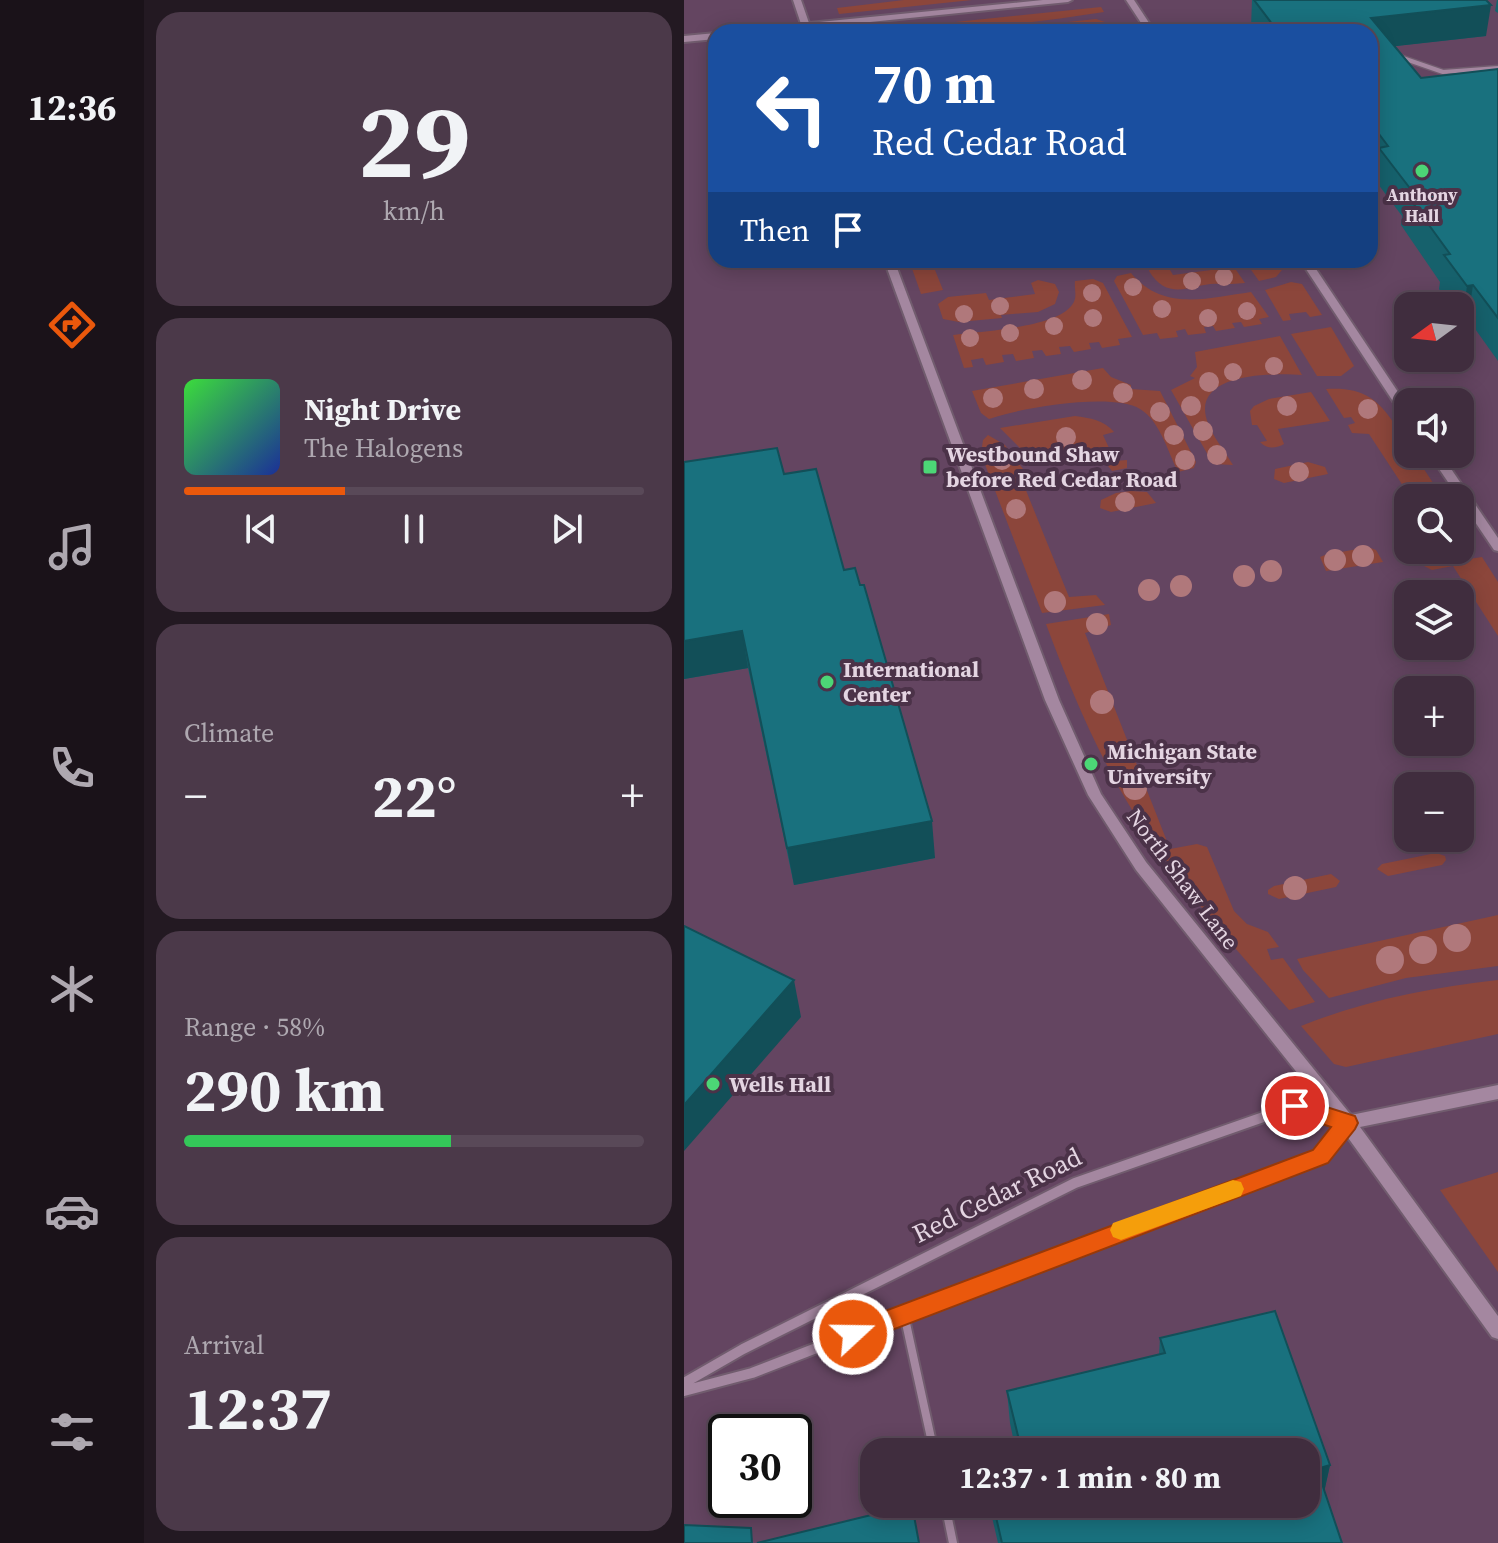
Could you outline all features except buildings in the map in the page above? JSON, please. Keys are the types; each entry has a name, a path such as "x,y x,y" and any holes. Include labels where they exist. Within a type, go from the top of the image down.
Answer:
{"street":[{"path":"797,0 805,24"},
{"path":"852,24 1068,0"},
{"path":"1130,0 1146,24"},
{"path":"684,39 708,37"},
{"name":"North Shaw Lane","path":"892,268 1052,700 1095,795 1156,885 1347,1123 1498,1331"},
{"path":"1310,268 1394,394"},
{"path":"1444,468 1498,547"},
{"name":"Red Cedar Road","path":"684,1383 743,1349 1075,1183 1295,1106 1347,1123 1498,1092"},
{"path":"684,1391 752,1373 1321,1157 1347,1123"}],"lane":[{"path":"1386,56 1408,57 1455,74 1498,68"},
{"path":"904,1314 931,1438"},
{"path":"948,1518 953,1543"}],"shaded area":[{"name":"Michigan State University","path":"684,0 1498,0 1498,1543 684,1543"},
{"path":"904,0 972,0 839,14 837,8"},
{"path":"1101,7 1104,12 1012,24 936,24"},
{"path":"1096,19 1105,22 1104,24 1049,24"},
{"path":"912,268 934,268 943,290 921,294"},
{"path":"1150,268 1169,268 1173,275 1235,268 1245,283 1174,289 1165,287 1149,271"},
{"path":"1250,268 1284,268 1276,277 1259,281"},
{"path":"1131,273 1157,293 1172,298 1203,299 1251,292 1269,317 1259,319 1262,324 1244,327 1241,322 1232,323 1235,328 1216,331 1213,326 1204,327 1206,333 1188,335 1185,329 1176,331 1178,337 1160,339 1157,333 1143,335 1114,281 1117,276"},
{"path":"1093,279 1103,283 1132,337 1118,339 1120,345 1102,348 1099,342 1089,343 1091,349 1074,352 1070,346 1059,347 1061,354 1046,356 1042,350 1032,351 1034,358 1016,361 1013,354 1002,355 1004,362 986,365 983,358 971,360 973,367 964,368 953,335 1017,327 1050,319 1063,313 1074,302 1075,281"},
{"path":"1038,280 1055,284 1059,292 1055,304 1038,312 959,322 943,319 938,304 948,297 986,293 989,300 1035,294 1031,283"},
{"path":"1291,282 1302,284 1322,315 1310,317 1306,312 1289,314 1291,320 1283,321 1265,290"},
{"path":"1331,327 1354,366 1341,376 1317,376 1291,334"},
{"path":"1280,336 1302,375 1244,377 1229,381 1208,397 1205,409 1211,431 1233,465 1213,464 1171,390 1195,378 1190,376 1197,367 1195,352"},
{"path":"1103,368 1111,377 1131,385 1131,389 1160,391 1196,462 1194,468 1178,472 1153,421 1140,409 1127,404 1066,404 1021,410 989,419 981,413 972,391"},
{"path":"1326,389 1358,392 1382,407 1394,424 1394,468 1423,468 1434,484 1402,484 1369,434 1352,433 1348,425 1355,423 1351,417 1344,418"},
{"path":"1311,392 1330,421 1278,429 1284,444 1263,445 1260,442 1267,441 1257,425 1252,425 1250,411 1254,406 1269,399"},
{"path":"1075,416 1096,420 1114,432 1103,435 1115,461 1127,460 1127,468 1112,471 1101,457 1076,461 1066,454 1031,459 1000,428"},
{"path":"988,435 1005,445 1032,481 1023,483 1069,597 1096,595 1105,605 1042,613 981,454 983,440"},
{"path":"1308,462 1325,467 1328,474 1284,483 1274,479 1275,469"},
{"path":"1131,491 1147,492 1156,503 1111,512 1100,508 1101,500"},
{"path":"1368,547 1376,550 1383,562 1326,571 1320,557 1325,555"},
{"path":"1482,557 1498,582 1498,636 1474,599 1474,580 1462,580 1453,566 1432,570 1424,566 1474,564 1474,558"},
{"path":"1109,614 1111,625 1085,633 1170,849 1197,844 1207,847 1234,911 1247,924 1268,932 1279,947 1267,949 1271,960 1283,958 1315,1002 1289,1010 1169,865 1108,767 1075,697 1046,624"},
{"path":"1436,853 1445,856 1442,865 1388,876 1377,869 1382,864"},
{"path":"1331,874 1340,881 1336,887 1279,899 1268,894 1274,886"},
{"path":"1498,915 1498,966 1406,978 1329,998 1297,959"},
{"path":"1498,980 1498,1034 1346,1067 1334,1064 1301,1026 1398,996"},
{"path":"1498,1172 1498,1272 1440,1190"}],"slow traffic":[{"path":"1121,1230 1233,1189"}],"place":[{"name":"Anthony Hall","path":"1422,171"},
{"name":"Westbound Shaw before Red Cedar Road","path":"930,467"},
{"name":"International Center","path":"827,682"},
{"name":"Michigan State University","path":"1091,764"},
{"name":"Wells Hall","path":"713,1084"}],"route":[{"path":"853,1334 1084,1244 1321,1157 1347,1123 1295,1106"}]}
